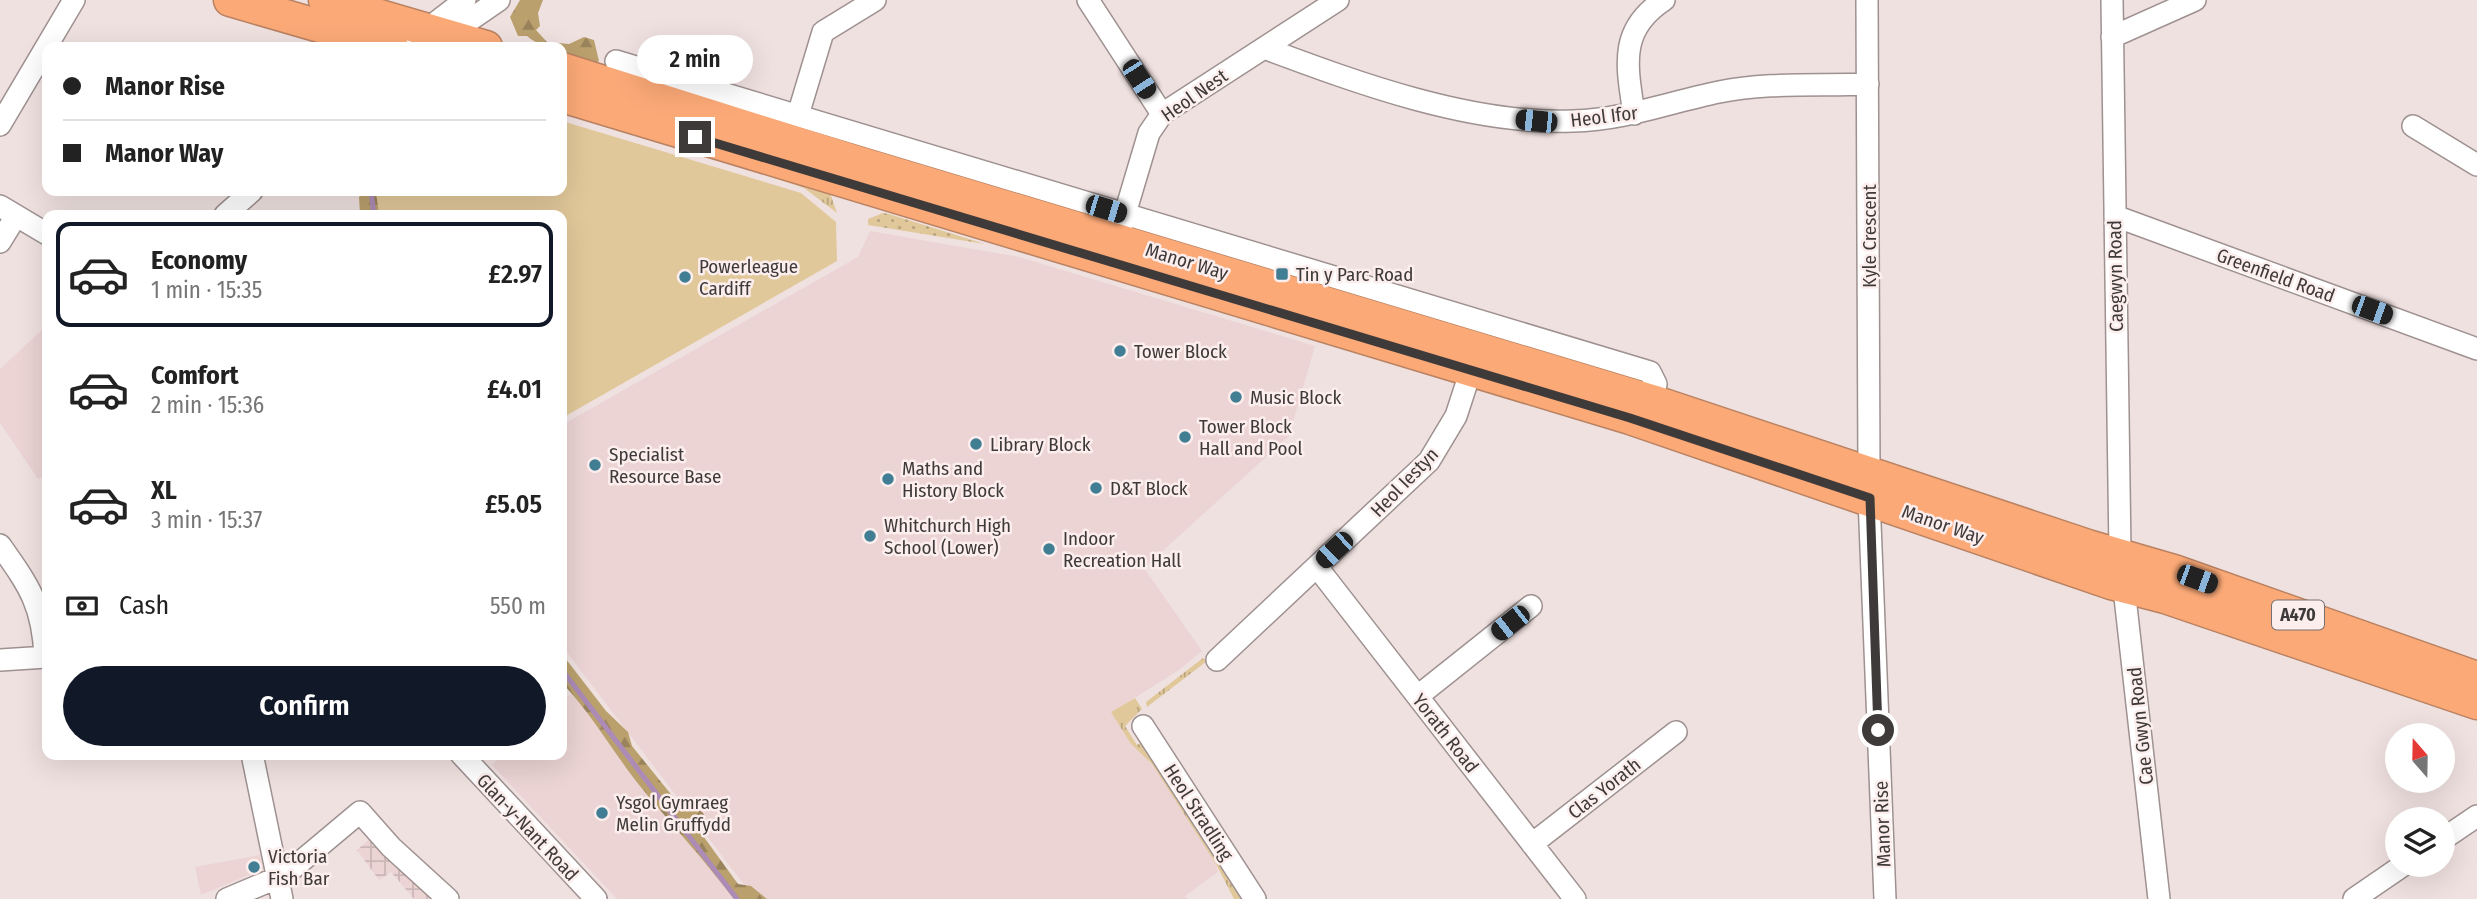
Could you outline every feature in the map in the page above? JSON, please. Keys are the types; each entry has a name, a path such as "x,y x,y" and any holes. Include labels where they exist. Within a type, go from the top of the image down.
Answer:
{"highway":[{"path":"230,0 421,41"},
{"path":"325,0 421,41"},
{"name":"Manor Way","path":"567,70 1121,227 1652,401 2123,586 2165,597 2477,703"},
{"name":"Manor Way","path":"567,98 1642,422 2120,553 2477,678"}],"street":[{"path":"49,42 74,0"},
{"path":"421,41 465,0"},
{"path":"421,41 499,0"},
{"path":"797,116 822,32 875,0"},
{"path":"1088,0 1162,114"},
{"name":"Heol Nest","path":"1121,227 1149,133 1162,114 1338,0"},
{"path":"1634,114 1627,60 1629,41 1637,23 1664,0"},
{"name":"Kyle Crescent","path":"1867,0 1869,485"},
{"name":"Caegwyn Road","path":"2112,0 2120,553"},
{"path":"2112,37 2195,0"},
{"name":"Heol Ifor","path":"1264,48 1309,65 1468,111 1536,121 1574,121 1634,114 1744,88 1868,83"},
{"path":"0,125 42,54"},
{"name":"Manor Way","path":"617,61 797,116 1121,227"},
{"path":"2413,126 2477,165"},
{"path":"231,210 246,196"},
{"path":"0,242 8,211 42,231"},
{"name":"Greenfield Road","path":"2115,216 2477,349"},
{"name":"Heol Iestyn","path":"1217,660 1429,461 1456,416 1471,370"},
{"name":"Manor Rise","path":"1869,485 1885,899"},
{"path":"0,545 36,600 42,621"},
{"name":"Cae Gwyn Road","path":"2120,553 2159,899"},
{"name":"Yorath Road","path":"1317,566 1532,844 1567,896"},
{"path":"1418,695 1531,607"},
{"path":"0,660 42,657"},
{"name":"Heol Stradling","path":"1143,726 1255,899"},
{"name":"Clas Yorath","path":"1532,844 1676,732"},
{"path":"253,760 282,899"},
{"name":"Glan-y-Nant Road","path":"467,760 596,899"},
{"path":"227,899 278,877 360,812 391,848 448,899"},
{"path":"2455,831 2477,816"},
{"path":"2354,899 2386,877"}],"shaded area":[{"name":"Whitchurch High School (Lower)","path":"870,231 1019,257 1315,346 1289,436 1144,568 1202,651 1179,670 1112,712 1131,744 1152,764 1216,864 1218,872 1185,896 1187,899 755,899 567,653 567,422 858,257"},
{"path":"42,330 42,477 38,479 0,423 0,369"},
{"name":"Ysgol Gymraeg Melin Gruffydd","path":"575,690 734,899 617,899 492,765 497,760 567,760 567,697"},
{"path":"372,837 439,899 414,899 391,872 379,880 357,850"},
{"path":"260,855 263,869 201,895 195,867"}],"green space":[{"path":"520,0 543,0 538,13 540,26 536,30 547,42 535,42 527,36 518,36 510,17"},
{"path":"584,37 594,40 599,61 594,64 567,59 567,44"},
{"name":"Powerleague Cardiff","path":"567,123 801,193 836,222 837,261 567,415 567,210 378,210 377,196 567,196"},
{"path":"760,166 829,190 837,213 804,188 749,170"},
{"path":"431,196 436,210 360,210 359,197"},
{"path":"883,213 985,244 868,225 868,219"},
{"path":"1203,658 1207,661 1147,707 1146,702"},
{"path":"567,660 606,711 628,732 632,746 682,808 694,806 703,813 707,821 701,833 738,884 751,886 767,899 734,899 644,791 567,689"},
{"path":"1135,698 1142,709 1125,726 1137,745 1142,742 1243,899 1234,899 1216,864 1152,764 1131,744 1111,712"}],"waterway":[{"path":"372,196 373,210"},
{"path":"567,677 737,899"}],"place":[{"name":"Tin y Parc Road","path":"1282,274"},
{"name":"Powerleague Cardiff","path":"685,277"},
{"name":"Tower Block","path":"1120,351"},
{"name":"Music Block","path":"1236,397"},
{"name":"Tower Block Hall and Pool","path":"1185,437"},
{"name":"Library Block","path":"976,444"},
{"name":"Specialist Resource Base","path":"595,465"},
{"name":"Maths and History Block","path":"888,479"},
{"name":"D&T Block","path":"1096,488"},
{"name":"Whitchurch High School (Lower)","path":"870,536"},
{"name":"Indoor Recreation Hall","path":"1049,549"},
{"name":"Ysgol Gymraeg Melin Gruffydd","path":"602,813"},
{"name":"Victoria Fish Bar","path":"254,867"}],"route":[{"path":"695,137 1630,418 1870,498 1878,730"}]}
